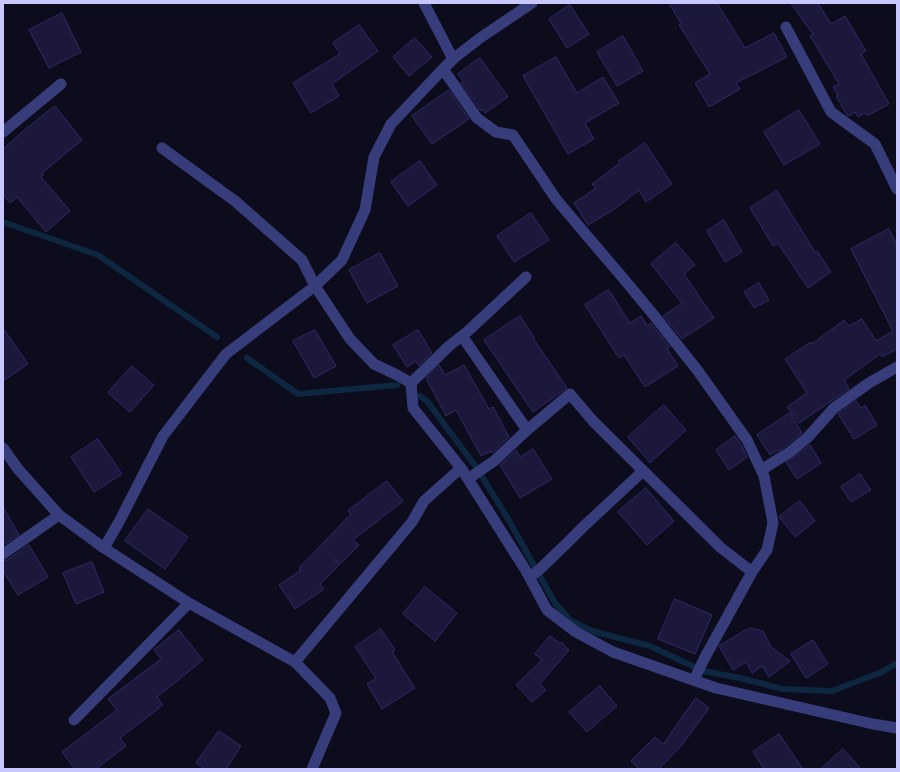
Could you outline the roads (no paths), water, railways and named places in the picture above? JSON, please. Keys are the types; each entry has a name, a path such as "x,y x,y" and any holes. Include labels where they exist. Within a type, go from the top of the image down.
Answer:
{"street":[{"path":"424,3 454,59"},
{"path":"104,548 163,436 226,354 315,286 342,260 365,210 374,157 391,124 442,69 480,38 532,3"},
{"path":"786,27 831,112 875,144 897,189"},
{"path":"442,69 477,118 496,132 513,135 556,199 623,278 698,371 748,440 764,476 773,523 767,550 752,572 696,676"},
{"path":"3,132 61,84"},
{"path":"162,148 236,201 302,260 315,286 350,339 374,364 411,383"},
{"path":"411,383 449,346 462,336 526,277"},
{"path":"462,336 527,430"},
{"path":"761,470 790,452 808,437 834,408 869,383 897,367"},
{"path":"411,383 413,408 461,468 534,573 547,610 576,632 613,652 696,676 723,689 873,724 897,728"},
{"path":"468,480 494,461 527,430 570,394 593,421 720,547 752,572"},
{"path":"3,448 18,469 59,515 104,548 189,603 294,662 330,698 336,713 312,769"},
{"path":"294,662 412,522 424,502 461,468"},
{"path":"534,573 643,471"},
{"path":"3,554 59,515"},
{"path":"74,720 189,603"}],"waterway":[{"path":"3,222 98,255 217,337"},
{"path":"247,358 298,394 397,385"},
{"path":"420,396 427,401 476,467"},
{"path":"481,475 507,517 555,603 570,620 592,631 650,646 703,671 740,678 783,689 832,691 882,672 897,663"}]}
